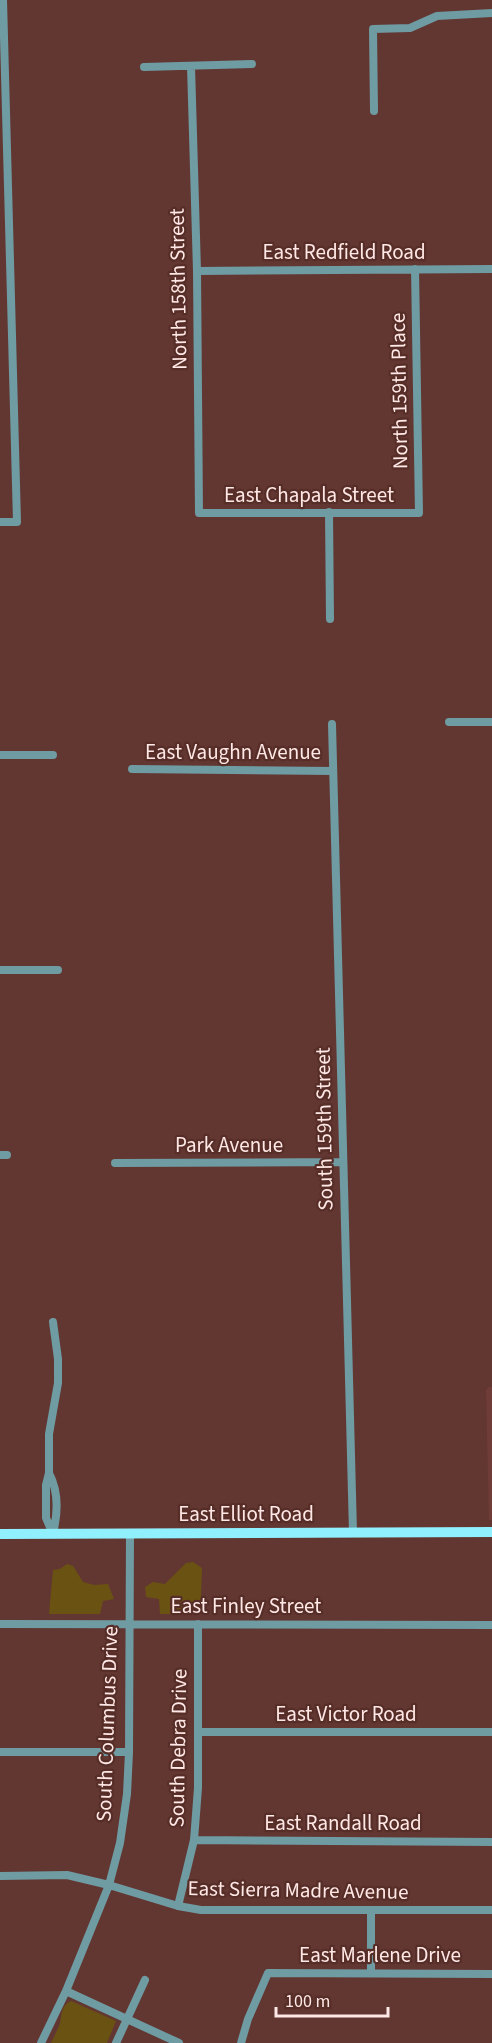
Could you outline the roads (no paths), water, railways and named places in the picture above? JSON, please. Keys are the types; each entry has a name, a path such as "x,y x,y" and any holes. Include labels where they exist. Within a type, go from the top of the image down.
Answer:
{"main road":[{"name":"East Elliot Road","path":"0,1534 492,1532"}],"street":[{"path":"0,522 17,522 3,0"},
{"path":"374,111 373,29 410,28 436,16 492,13"},
{"path":"144,67 252,64"},
{"name":"North 158th Street","path":"191,66 197,270 199,513"},
{"name":"North 159th Place","path":"415,269 418,513"},
{"name":"East Redfield Road","path":"197,270 492,269"},
{"path":"329,512 330,619"},
{"name":"East Chapala Street","path":"199,513 418,513"},
{"path":"449,722 492,722"},
{"name":"South 159th Street","path":"332,724 352,1532"},
{"path":"0,755 53,755"},
{"name":"East Vaughn Avenue","path":"132,769 333,771"},
{"path":"0,970 58,970"},
{"name":"Park Avenue","path":"115,1163 343,1162"},
{"path":"52,1534 46,1518 46,1485 50,1473 49,1434 58,1383 58,1359 53,1322"},
{"name":"South Columbus Drive","path":"41,2043 66,1991 109,1885 120,1843 127,1794 129,1752 130,1534"},
{"name":"East Finley Street","path":"0,1624 492,1624"},
{"name":"South Debra Drive","path":"178,1906 194,1840 198,1788 198,1624"},
{"name":"East Victor Road","path":"199,1732 492,1732"},
{"path":"0,1752 129,1752"},
{"name":"East Randall Road","path":"194,1840 492,1842"},
{"name":"East Sierra Madre Avenue","path":"0,1876 67,1875 178,1906 201,1910 492,1910"},
{"path":"371,1910 372,1973"},
{"name":"East Marlene Drive","path":"241,2043 248,2019 268,1973 492,1974"},
{"path":"116,2043 145,1980"},
{"path":"66,1991 178,2043"}]}
